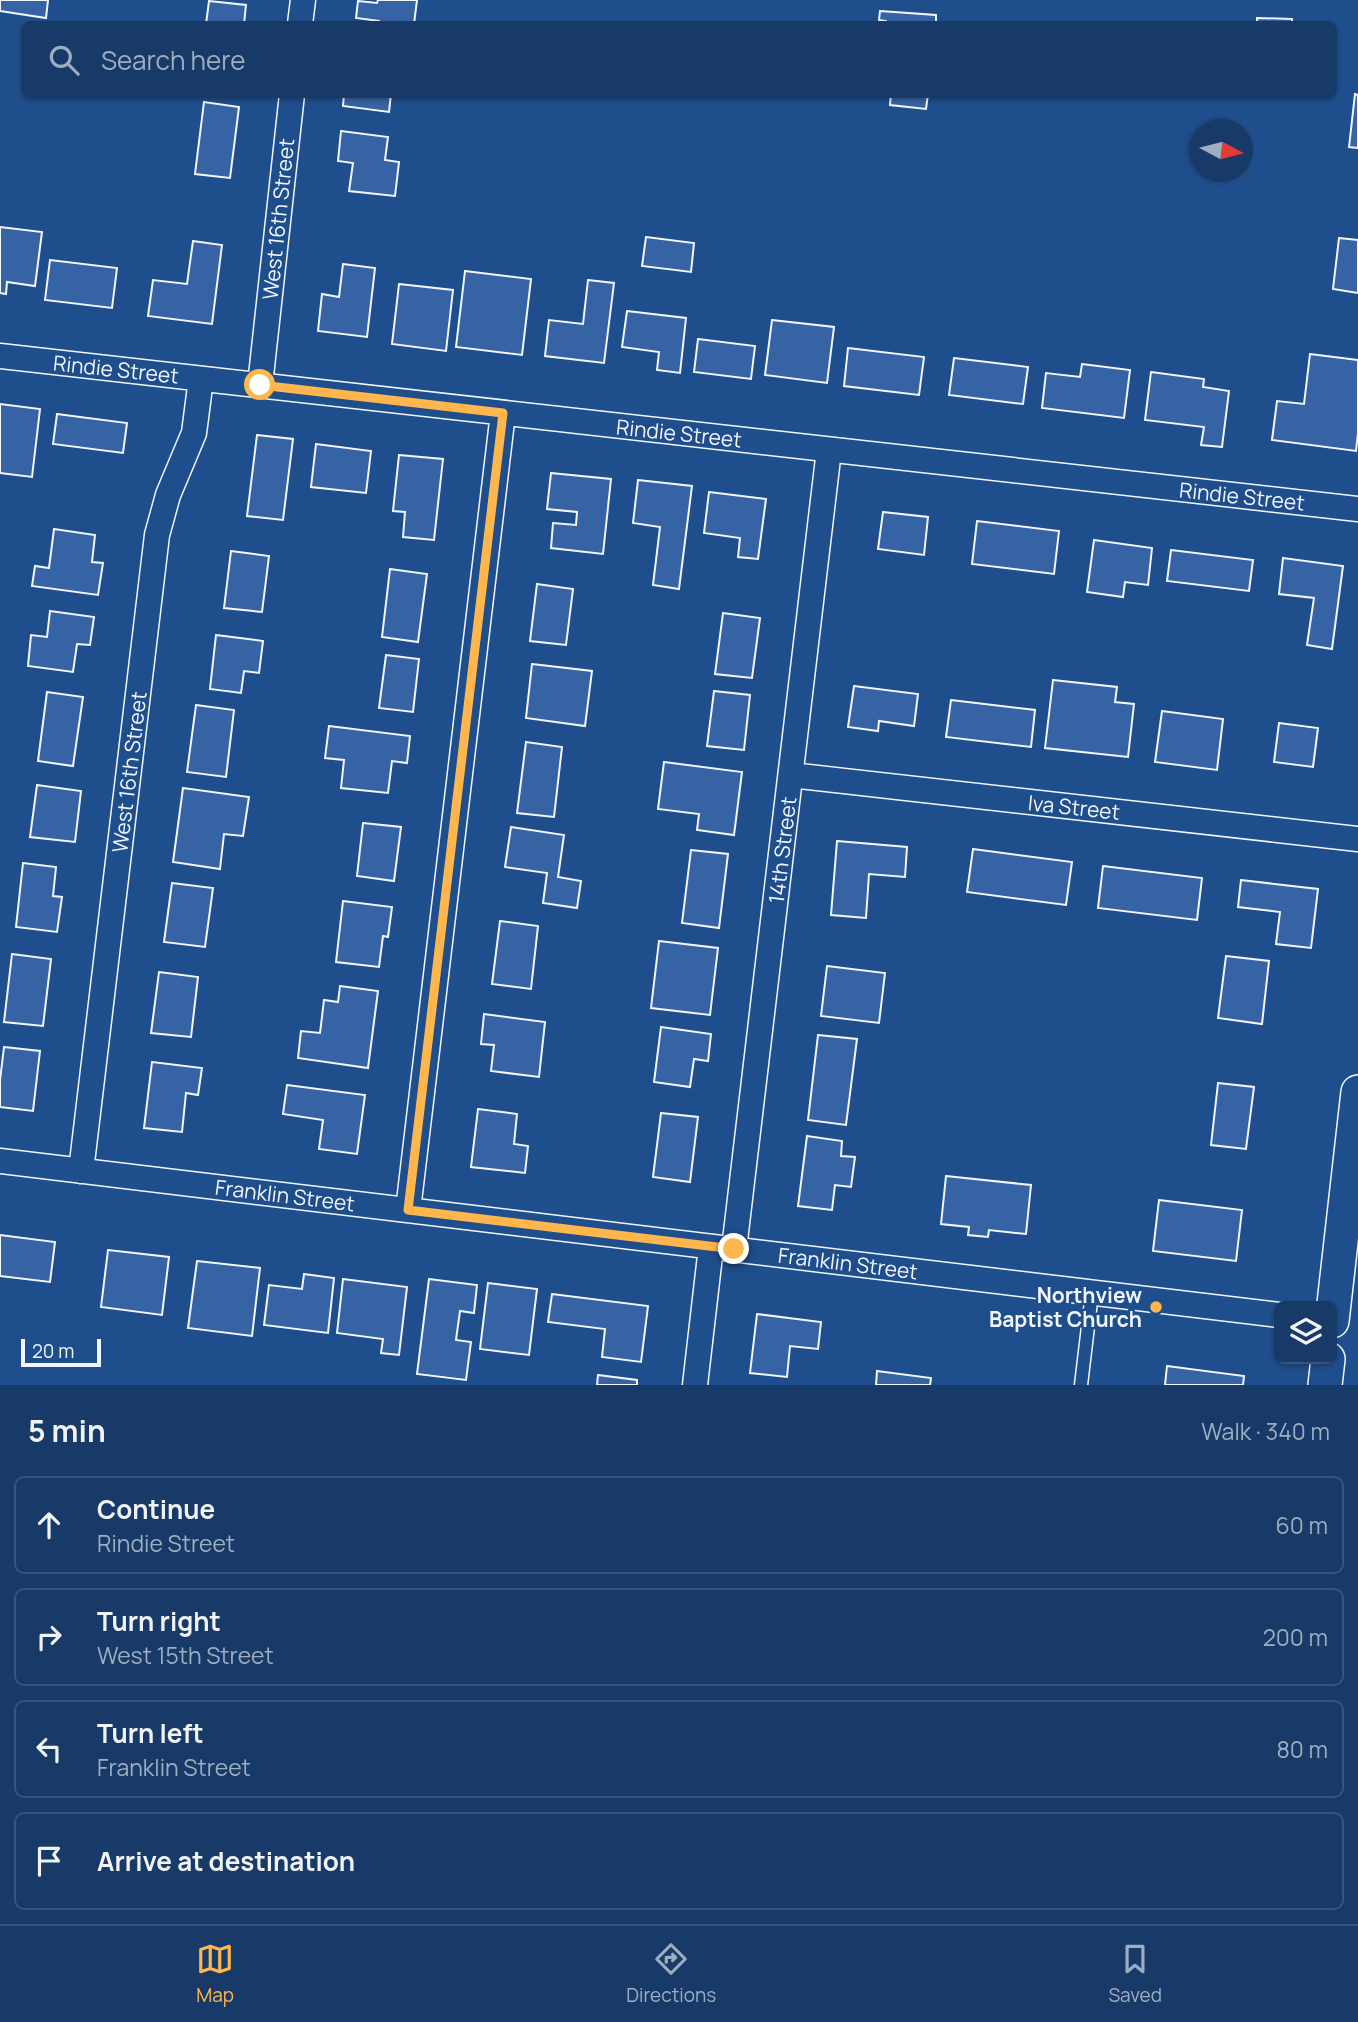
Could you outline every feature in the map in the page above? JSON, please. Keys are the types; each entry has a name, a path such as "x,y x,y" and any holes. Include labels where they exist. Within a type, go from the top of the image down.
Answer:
{"main road":[{"path":"1334,1301 1358,1092"},
{"path":"1325,1385 1327,1364"}],"street":[{"path":"300,21 303,0"},
{"name":"West 16th Street","path":"260,385 292,98"},
{"name":"Rindie Street","path":"0,356 1358,509"},
{"name":"West 16th Street","path":"82,1171 157,535 168,495 194,433 201,379"},
{"path":"408,1210 503,413"},
{"name":"14th Street","path":"695,1385 722,1248 791,775 829,450"},
{"name":"Iva Street","path":"791,775 1358,839"},
{"name":"Franklin Street","path":"0,1161 1274,1314"}],"lane":[{"path":"1082,1385 1091,1293"}],"building":[{"path":"0,0 48,0 46,18 0,11"},
{"path":"378,0 417,0 414,21 356,18 358,1 377,3"},
{"path":"209,1 246,5 244,21 206,21"},
{"path":"880,11 936,15 936,21 879,20"},
{"path":"1257,18 1292,19 1292,21 1257,21"},
{"path":"1355,94 1358,95 1358,148 1349,147"},
{"path":"344,98 391,98 389,112 343,106"},
{"path":"891,98 927,98 926,109 890,105"},
{"path":"204,102 239,107 230,178 195,174"},
{"path":"341,131 388,137 385,160 399,162 395,196 349,191 353,163 338,161"},
{"path":"0,227 42,232 35,286 7,282 6,294 0,293"},
{"path":"646,237 694,243 691,272 642,266"},
{"path":"1339,238 1358,240 1358,293 1333,289"},
{"path":"193,241 222,245 212,324 148,316 153,280 187,284"},
{"path":"50,260 117,268 112,308 45,300"},
{"path":"343,264 375,268 367,337 318,331 322,294 339,297"},
{"path":"465,271 531,279 522,355 456,347"},
{"path":"588,280 614,283 604,363 545,356 549,320 583,324"},
{"path":"399,284 453,290 446,351 392,344"},
{"path":"627,311 686,318 680,373 657,370 659,352 622,347"},
{"path":"772,320 834,327 827,383 765,375"},
{"path":"698,339 755,346 751,379 694,372"},
{"path":"848,348 924,357 919,395 844,386"},
{"path":"1310,354 1358,360 1356,451 1272,440 1277,401 1304,404"},
{"path":"954,358 1028,367 1023,404 949,395"},
{"path":"1082,364 1130,370 1124,418 1042,408 1046,373 1080,377"},
{"path":"1151,372 1204,379 1203,387 1229,391 1222,447 1201,445 1204,427 1145,420"},
{"path":"0,404 40,409 32,477 0,473"},
{"path":"57,414 127,423 123,453 53,444"},
{"path":"257,435 293,439 283,520 247,516"},
{"path":"316,444 371,451 366,493 311,487"},
{"path":"399,455 443,459 434,540 403,537 405,512 393,511"},
{"path":"551,473 611,479 603,554 551,548 553,523 576,525 577,512 547,509"},
{"path":"638,480 692,486 679,589 653,585 660,527 633,523"},
{"path":"709,492 766,499 758,559 738,557 740,538 704,533"},
{"path":"883,512 928,517 924,555 878,549"},
{"path":"977,521 1059,531 1054,574 972,564"},
{"path":"54,529 95,535 92,562 103,563 98,595 32,586 35,566 49,568"},
{"path":"1094,540 1152,548 1148,585 1125,582 1123,597 1087,592"},
{"path":"1171,550 1253,560 1249,591 1167,581"},
{"path":"231,551 269,556 262,612 224,608"},
{"path":"1283,558 1343,566 1332,649 1307,645 1314,598 1279,594"},
{"path":"390,569 427,574 418,642 382,637"},
{"path":"537,584 573,589 566,645 530,641"},
{"path":"50,611 94,617 90,645 77,644 73,672 28,666 31,635 47,637"},
{"path":"723,613 760,618 752,678 715,674"},
{"path":"216,635 263,641 259,673 244,671 241,693 210,689"},
{"path":"386,655 419,659 413,712 379,708"},
{"path":"532,664 592,671 585,726 526,718"},
{"path":"1053,680 1117,687 1115,702 1134,704 1128,757 1045,748"},
{"path":"854,686 918,694 914,726 879,721 878,731 848,727"},
{"path":"714,691 750,695 744,750 707,746"},
{"path":"47,692 83,697 73,766 38,761"},
{"path":"951,700 1035,710 1031,747 946,737"},
{"path":"196,705 234,710 226,777 187,772"},
{"path":"1162,711 1223,719 1217,770 1155,762"},
{"path":"1279,723 1318,728 1313,767 1274,762"},
{"path":"329,726 410,736 407,763 392,761 388,793 341,788 344,760 325,758"},
{"path":"526,742 562,747 554,817 517,813"},
{"path":"664,762 742,772 734,835 697,830 699,814 658,809"},
{"path":"37,785 81,791 75,842 30,837"},
{"path":"183,788 249,797 243,836 224,834 220,869 173,862"},
{"path":"363,823 401,827 394,881 357,876"},
{"path":"511,827 564,835 558,877 581,881 577,908 543,903 547,873 505,867"},
{"path":"837,841 907,847 905,877 869,874 866,918 831,915"},
{"path":"973,849 1072,862 1066,905 967,892"},
{"path":"691,850 728,854 719,928 682,923"},
{"path":"23,863 56,867 53,896 62,897 57,932 16,927"},
{"path":"1103,866 1202,878 1197,920 1098,908"},
{"path":"1241,880 1318,889 1311,948 1276,944 1280,912 1238,907"},
{"path":"172,883 213,888 205,947 164,942"},
{"path":"343,901 392,907 388,937 383,936 379,967 336,962"},
{"path":"500,921 538,926 531,989 492,984"},
{"path":"659,941 718,948 710,1015 651,1008"},
{"path":"12,954 51,959 43,1026 4,1022"},
{"path":"1226,956 1269,961 1262,1024 1218,1018"},
{"path":"827,966 885,973 879,1023 821,1016"},
{"path":"159,972 198,977 191,1037 151,1033"},
{"path":"340,986 378,991 368,1068 298,1058 301,1031 320,1033 324,1000 338,1002"},
{"path":"484,1014 545,1022 539,1077 491,1071 494,1045 481,1044"},
{"path":"661,1027 711,1034 708,1061 694,1059 690,1087 654,1082"},
{"path":"818,1035 857,1039 846,1125 808,1120"},
{"path":"4,1047 40,1051 33,1111 0,1107"},
{"path":"152,1062 202,1068 198,1095 186,1093 182,1132 144,1128"},
{"path":"1218,1083 1254,1087 1246,1149 1211,1145"},
{"path":"287,1085 365,1095 357,1154 319,1149 323,1120 283,1114"},
{"path":"478,1109 517,1114 514,1144 528,1146 525,1173 471,1167"},
{"path":"661,1113 698,1117 690,1182 653,1177"},
{"path":"807,1136 842,1141 841,1156 855,1157 851,1187 835,1185 832,1210 798,1206"},
{"path":"946,1176 1031,1185 1026,1234 989,1230 988,1237 968,1235 969,1227 941,1224"},
{"path":"1159,1200 1242,1210 1236,1261 1153,1251"},
{"path":"0,1235 55,1242 50,1282 0,1276"},
{"path":"108,1250 169,1257 162,1315 101,1307"},
{"path":"197,1261 260,1268 252,1336 188,1328"},
{"path":"304,1274 334,1278 328,1333 264,1325 269,1285 302,1289"},
{"path":"343,1279 407,1287 399,1355 381,1353 383,1339 337,1333"},
{"path":"429,1279 477,1285 474,1313 460,1311 456,1340 471,1342 466,1380 417,1374"},
{"path":"488,1283 537,1289 529,1355 480,1349"},
{"path":"552,1294 648,1306 641,1362 602,1357 605,1329 548,1322"},
{"path":"757,1314 821,1322 818,1349 790,1346 787,1377 750,1373"},
{"path":"1167,1366 1244,1376 1243,1385 1165,1385"},
{"path":"877,1371 931,1378 930,1385 876,1385"},
{"path":"598,1375 637,1380 637,1385 597,1385"}],"place":[{"name":"Northview Baptist Church","path":"1156,1307"}],"route":[{"path":"260,385 503,413 408,1210 734,1249"}]}
